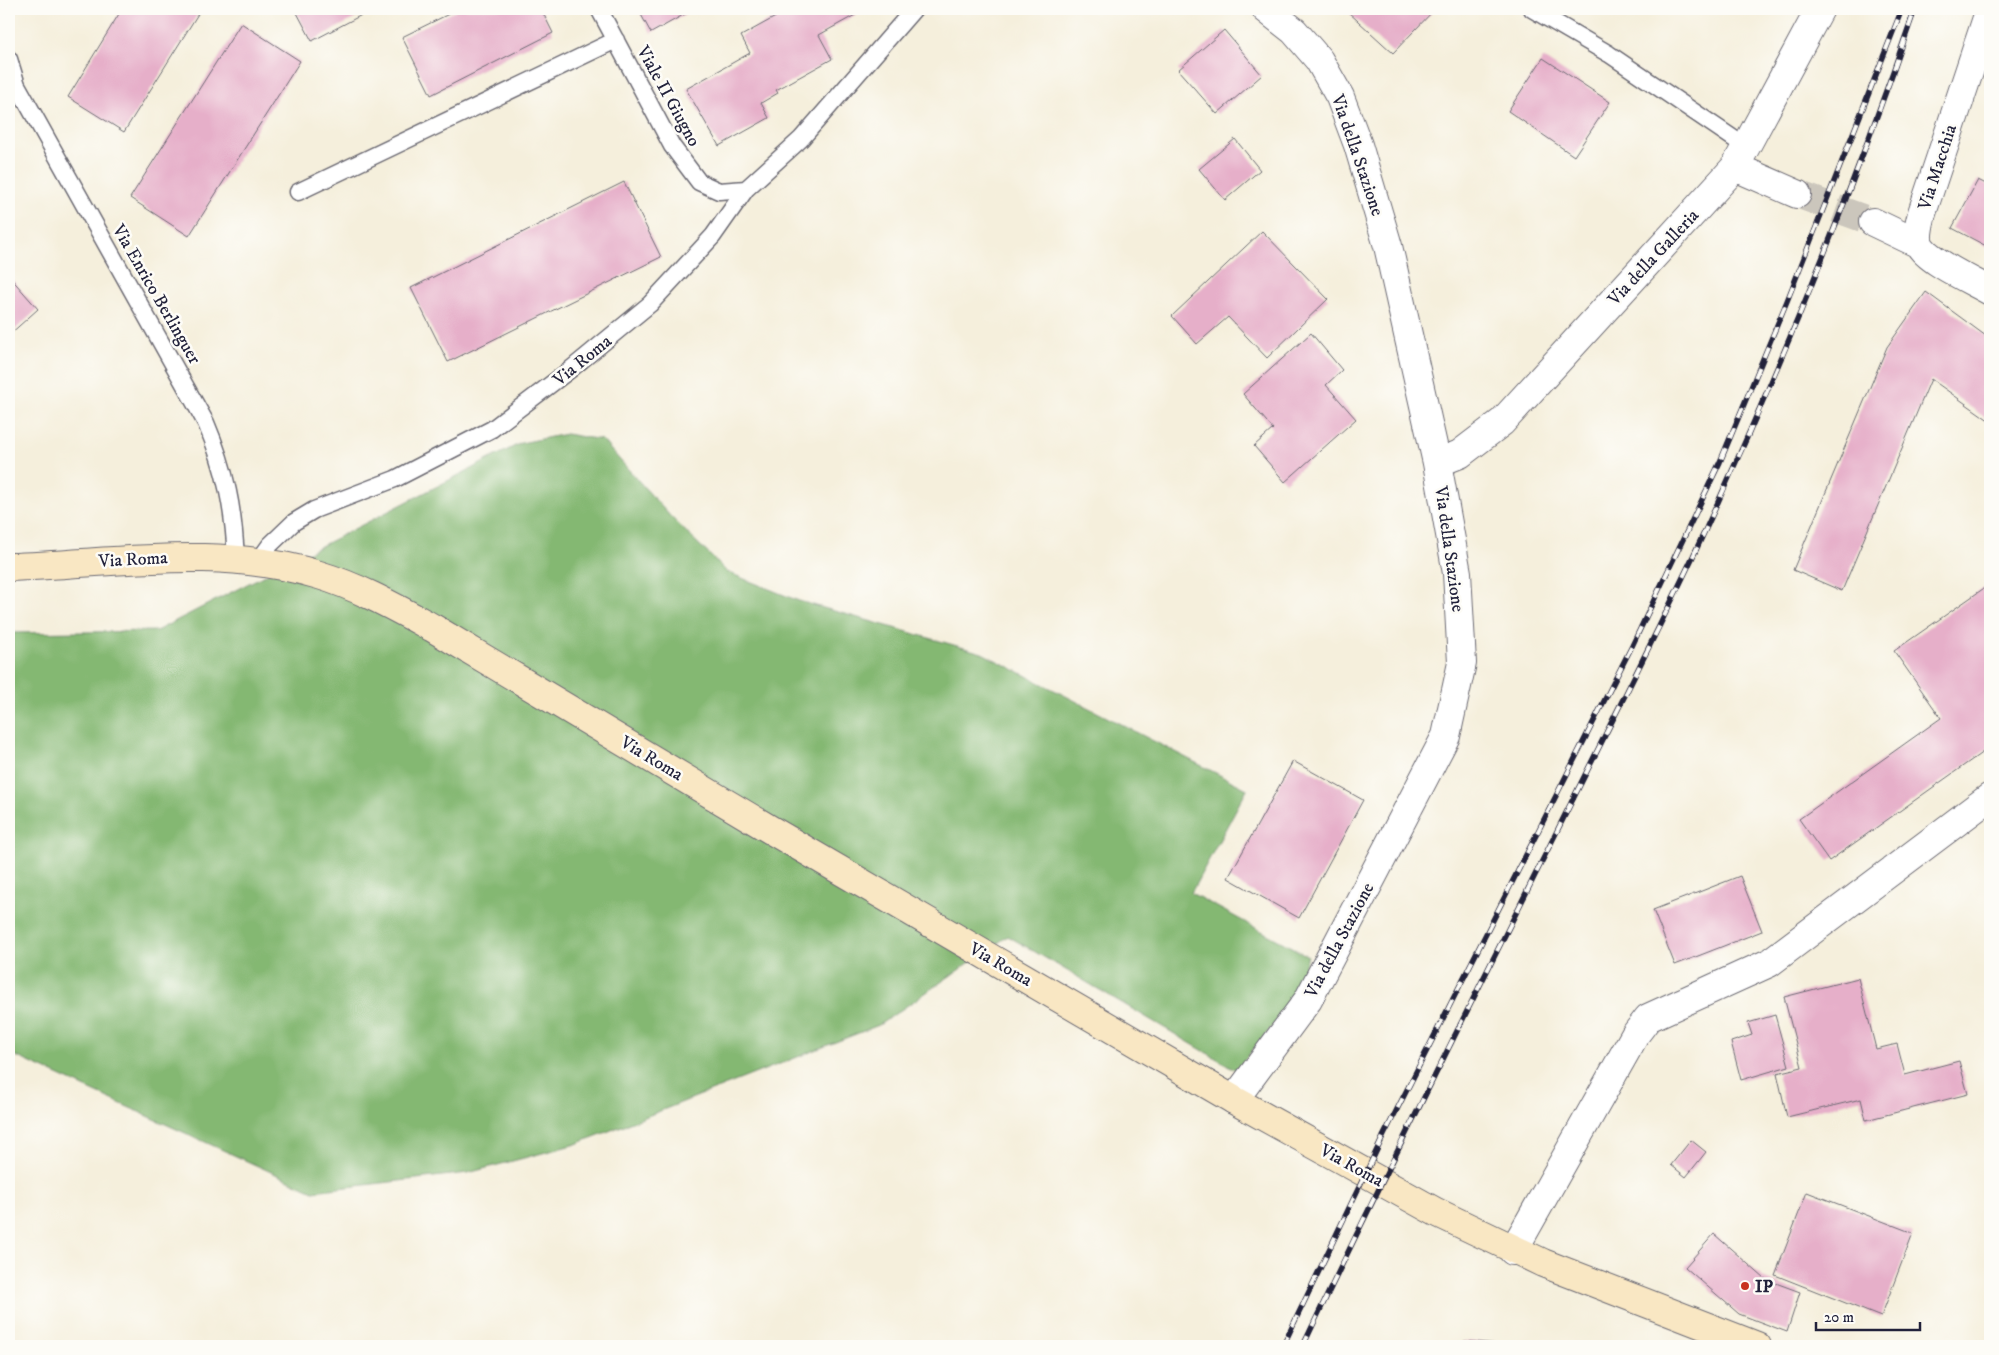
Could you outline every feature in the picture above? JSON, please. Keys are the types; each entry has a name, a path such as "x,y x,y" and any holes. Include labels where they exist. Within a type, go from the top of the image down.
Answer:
{"street":[{"name":"Via della Stazione","path":"1234,1100 1308,1000 1446,736 1462,663 1457,573 1438,463 1388,246 1355,137 1340,97 1319,60 1294,31 1266,9"},
{"name":"Via della Galleria","path":"1438,463 1460,454 1502,422 1741,157 1820,9"},
{"name":"Via Macchia","path":"1919,244 1918,231 1922,213 1990,9"},
{"path":"1741,157 1797,194"},
{"path":"1873,222 1919,244 1928,255 1990,291"},
{"name":"Via Roma","path":"9,567 141,558 187,557 247,562 303,571 339,582 385,602 433,628 771,830 1234,1100 1436,1212 1513,1251 1756,1346"},
{"path":"1513,1251 1635,1035 1648,1018 1769,963 1990,797"}],"lane":[{"name":"Viale II Giugno","path":"599,9 672,146 699,182 719,191 746,189"},
{"name":"Via Roma","path":"247,562 270,545 294,522 320,508 395,479 492,429 571,369 650,304 714,236 746,189 801,139 914,9"},
{"path":"1532,9 1609,54 1741,157"},
{"path":"298,192 616,40"},
{"name":"Via Enrico Berlinguer","path":"9,59 17,85 206,423 226,476 233,517 247,562"}],"green space":[{"path":"566,434 602,440 670,516 727,572 799,601 982,653 1247,789 1191,893 1308,956 1292,1003 1236,1070 1008,936 879,1025 576,1144 468,1173 313,1191 9,1053 9,633 156,631 521,443"}],"building":[{"path":"122,9 201,9 124,132 68,97"},
{"path":"295,9 373,9 312,41"},
{"path":"459,9 541,9 553,33 431,95 402,37"},
{"path":"638,9 694,9 651,33"},
{"path":"790,9 866,9 819,35 832,59 776,90 778,93 761,103 769,118 719,146 686,89 750,53 741,36"},
{"path":"1349,9 1435,9 1393,53 1347,11"},
{"path":"241,23 300,61 189,236 130,198"},
{"path":"1224,30 1262,75 1217,114 1178,70"},
{"path":"1543,58 1610,102 1574,156 1508,111"},
{"path":"1235,139 1260,170 1225,200 1199,169"},
{"path":"1978,180 1990,186 1990,248 1952,228"},
{"path":"624,182 661,257 448,362 411,288"},
{"path":"1262,231 1328,299 1267,358 1228,317 1197,344 1172,316"},
{"path":"9,276 38,309 9,335"},
{"path":"1926,292 1990,339 1990,421 1931,379 1842,591 1793,570 1887,347"},
{"path":"1311,333 1342,370 1326,385 1356,419 1285,482 1254,446 1273,429 1243,394"},
{"path":"1990,584 1990,747 1829,861 1799,819 1941,718 1894,651"},
{"path":"1293,761 1363,800 1299,918 1228,878"},
{"path":"1740,876 1762,931 1675,965 1653,910"},
{"path":"1858,978 1876,1049 1897,1044 1905,1075 1959,1061 1968,1094 1866,1120 1861,1099 1787,1117 1777,1073 1802,1067 1784,997"},
{"path":"1775,1015 1789,1066 1741,1080 1731,1042 1752,1035 1748,1023"},
{"path":"1691,1140 1706,1152 1686,1177 1671,1165"},
{"path":"1807,1192 1913,1233 1881,1317 1775,1275"},
{"name":"IP","path":"1714,1234 1765,1279 1800,1292 1787,1332 1739,1314 1685,1267"},
{"path":"1464,1341 1512,1345 1512,1346 1463,1346"}],"tunnel":[{"path":"1797,194 1873,222"}],"railway":[{"path":"1283,1346 1384,1135 1632,646 1720,462 1787,301 1902,9"},
{"path":"1303,1346 1401,1144 1696,550 1756,417 1813,282 1866,146 1915,9"}],"place":[{"name":"IP","path":"1745,1286"}]}
